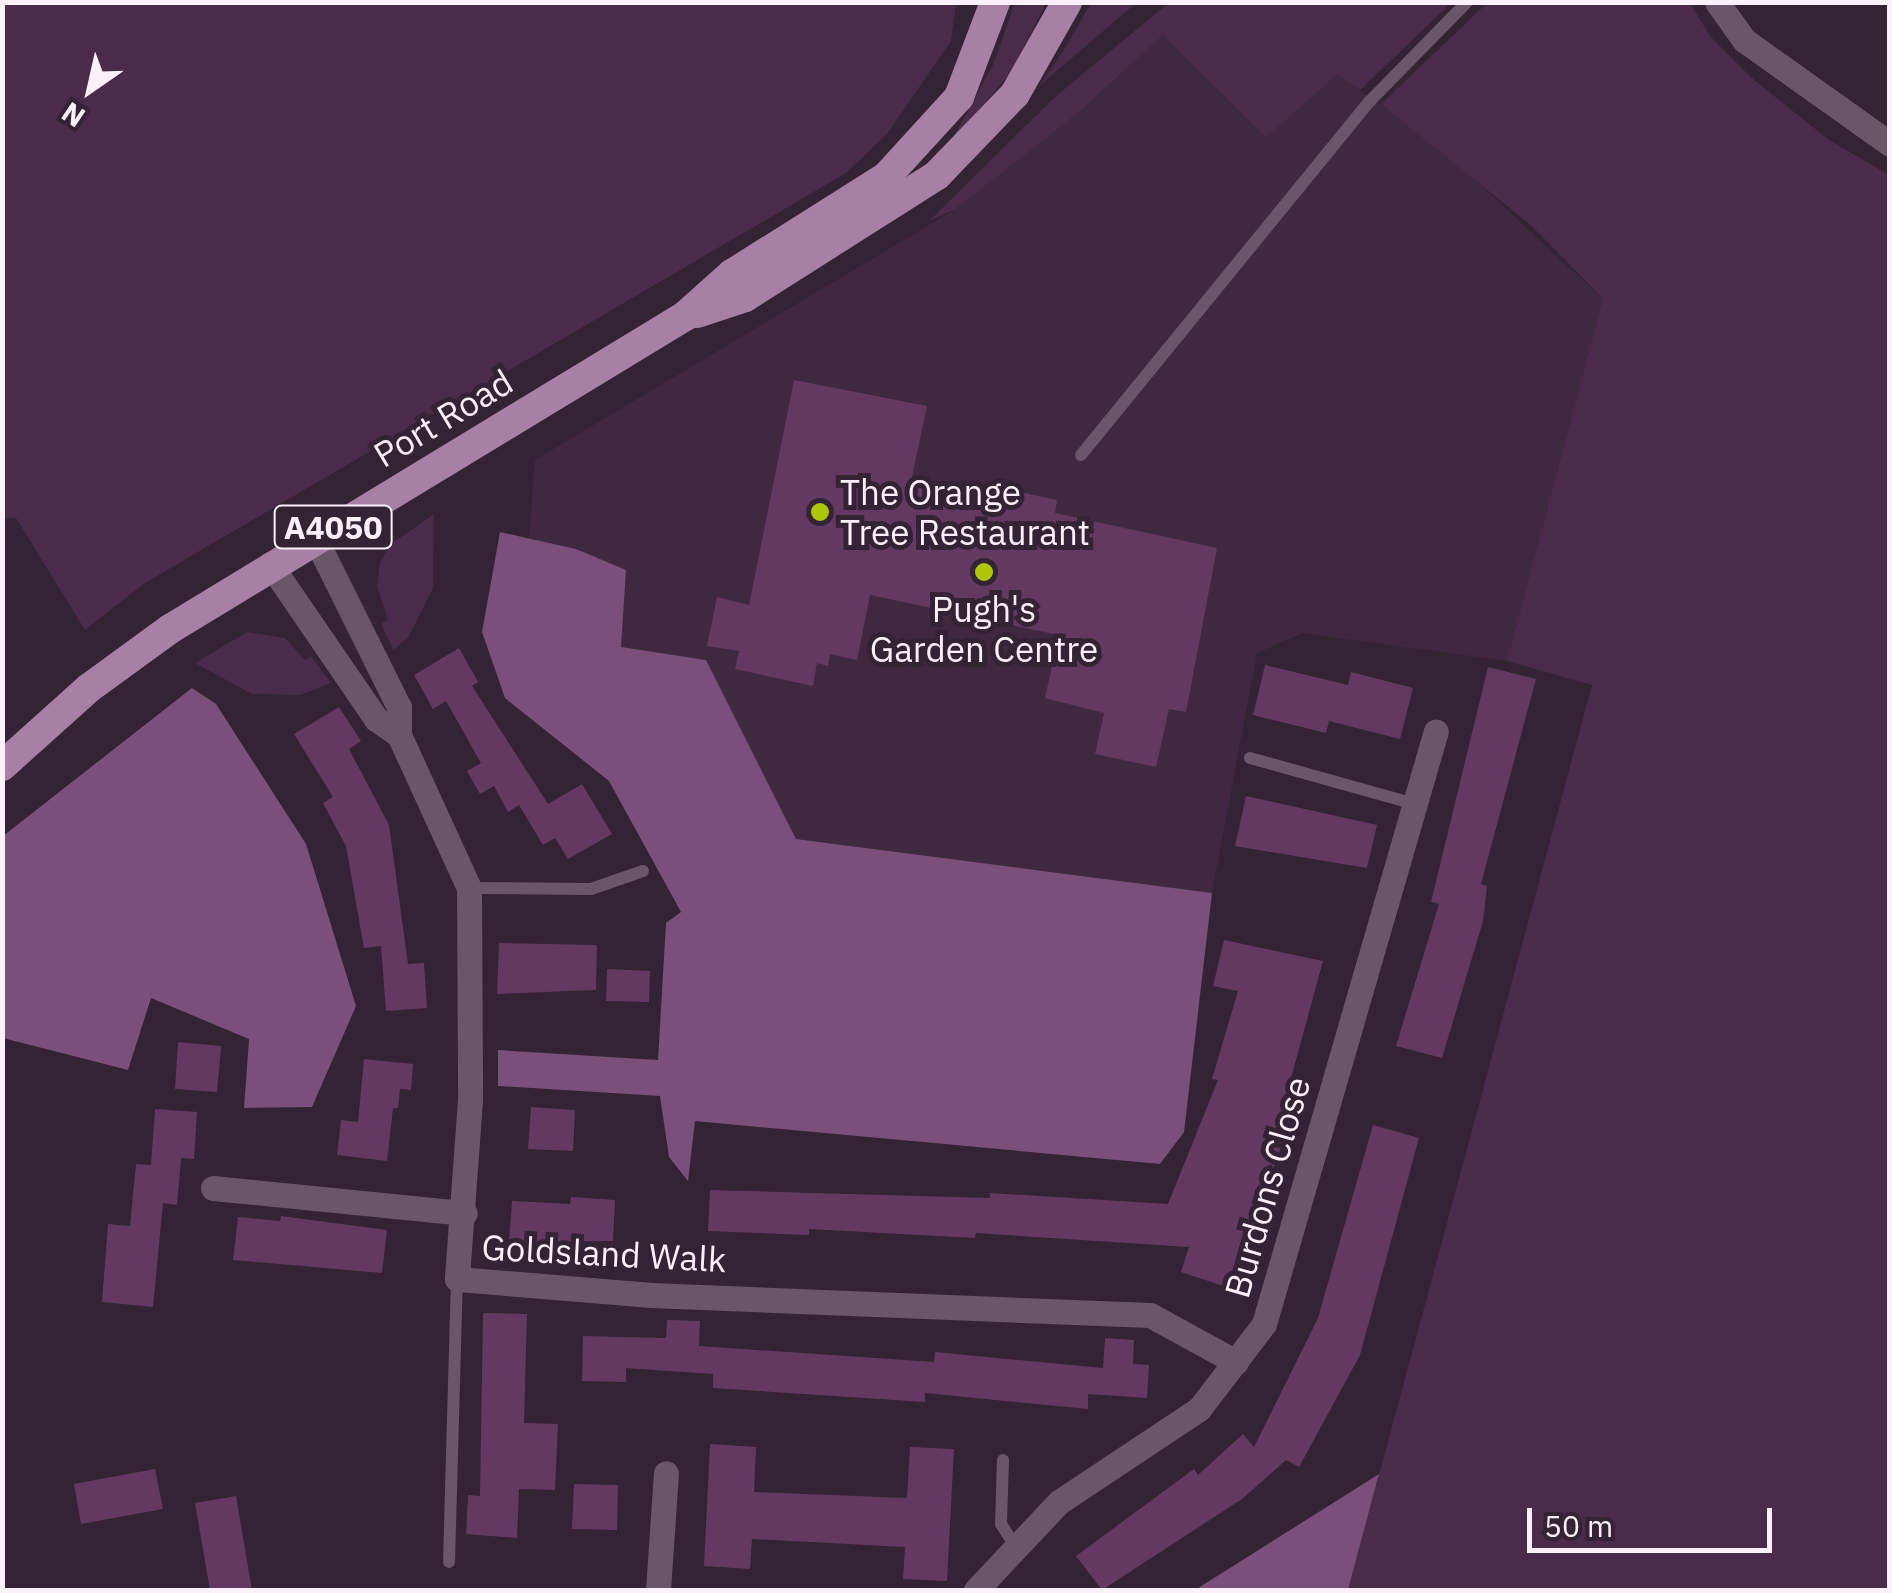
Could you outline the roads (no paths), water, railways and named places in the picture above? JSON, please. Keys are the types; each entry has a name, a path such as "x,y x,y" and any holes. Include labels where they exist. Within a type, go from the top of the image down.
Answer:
{"main road":[{"name":"Port Road","path":"2,766 106,674 270,564 684,316 732,274 886,177 931,132 979,57 995,2"},
{"name":"Port Road","path":"684,316 745,298 938,176 1015,94 1068,2"}],"street":[{"path":"1717,2 1756,50 1890,144"},
{"name":"Goldsland Walk","path":"314,538 399,707 399,734 469,888 466,1213 457,1280 650,1295 1150,1315 1236,1362"},
{"name":"Goldsland Walk","path":"270,564 376,719 399,734"},
{"name":"Burdons Close","path":"976,1590 1014,1544 1059,1502 1198,1409 1264,1324 1436,731"},
{"path":"212,1188 466,1213"},
{"path":"658,1590 666,1474"}],"lane":[{"path":"1081,455 1370,101 1468,2"},
{"path":"1250,758 1415,804"},
{"path":"469,888 592,889 643,871"},
{"path":"448,1562 457,1280"},
{"path":"1003,1460 1002,1524 1014,1544"}],"place":[{"name":"The Orange Tree Restaurant","path":"820,512"},
{"name":"Pugh's Garden Centre","path":"984,572"}]}
